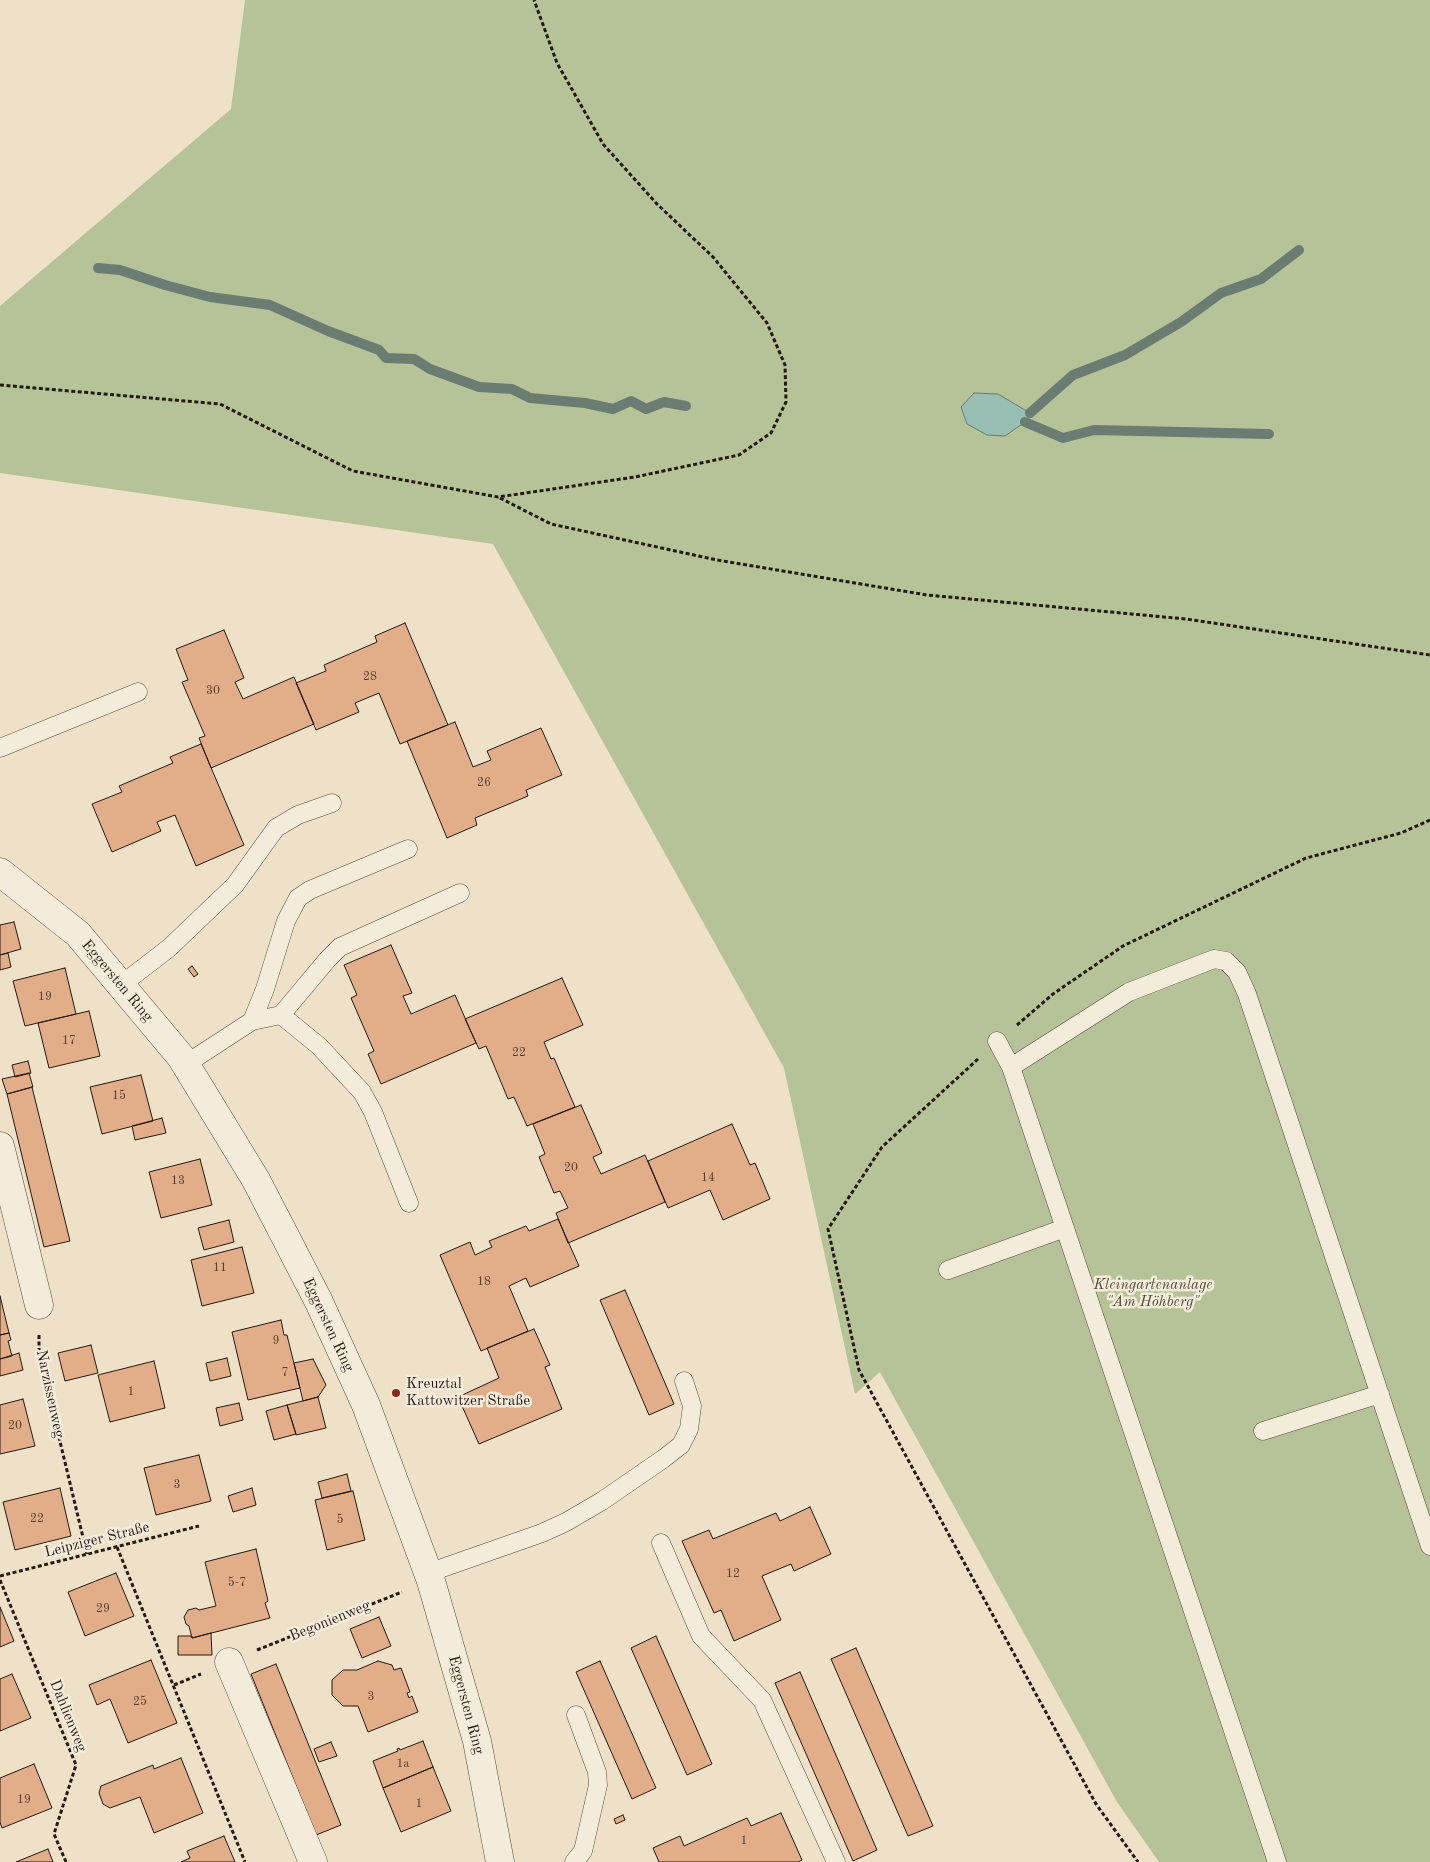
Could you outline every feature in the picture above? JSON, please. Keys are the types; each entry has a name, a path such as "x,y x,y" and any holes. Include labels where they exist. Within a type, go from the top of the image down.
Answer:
{"street":[{"name":"Eggersten Ring","path":"0,872 78,934 186,1064 256,1180 318,1300 366,1405 429,1577 477,1741 500,1862"},
{"path":"0,1146 39,1305"},
{"path":"229,1662 313,1862"}],"lane":[{"path":"0,748 138,692"},
{"path":"121,985 169,948 236,885 276,828 298,814 332,803"},
{"path":"252,1021 265,989 286,921 298,898 310,890 408,850"},
{"path":"186,1064 252,1021 280,1015 326,960 340,947 460,893"},
{"path":"1011,1067 1129,992 1214,959 1226,961 1237,972 1247,994 1430,1546"},
{"path":"280,1015 319,1046 362,1092 373,1112 410,1203"},
{"path":"997,1041 1011,1067 1277,1862"},
{"path":"948,1270 1065,1228"},
{"path":"429,1577 566,1522 602,1502 663,1459 681,1445 689,1429 692,1406 684,1381"},
{"path":"1263,1431 1380,1394"},
{"path":"661,1543 701,1636 762,1700 836,1862"},
{"path":"574,1862 583,1851 598,1785 597,1772 576,1715"}],"path":[{"path":"498,497 635,477 739,455 771,433 786,402 785,365 766,323 713,257 657,204 602,144 557,63 534,0"},
{"path":"0,385 220,404 354,471 498,497 552,524 736,563 927,595 1186,619 1430,655"},
{"name":"Narzissenweg","path":"39,1305 39,1354 87,1554"},
{"name":"Leipziger Straße","path":"0,1576 199,1526"},
{"path":"117,1546 245,1862"},
{"name":"Begonienweg","path":"174,1685 429,1577"},
{"name":"Dahlienweg","path":"0,1580 76,1765 54,1834 66,1862"}],"green space":[{"name":"Kleingartenanlage \"Am Höhberg\"","path":"245,0 1430,0 1430,1862 1159,1862 1117,1802 880,1372 855,1394 784,1068 493,544 0,473 0,306 231,109"}],"water":[{"path":"974,393 998,394 1030,413 1025,422 1005,436 987,435 967,424 961,407"}],"building":[{"path":"405,623 448,725 400,744 379,693 355,703 359,712 316,730 296,683 326,671 324,665 377,642 375,636"},
{"path":"224,630 244,678 235,682 243,699 294,677 314,724 211,768 199,738 205,736 182,682 188,680 176,649"},
{"path":"455,722 473,767 491,760 487,751 541,728 562,775 526,790 528,796 475,818 477,825 447,838 407,741"},
{"path":"201,744 244,845 196,866 175,815 157,822 161,831 112,852 92,804 122,792 119,786 173,763 170,757"},
{"path":"14,922 21,949 0,955 0,925"},
{"path":"391,945 412,993 403,996 411,1014 455,995 476,1043 381,1084 368,1054 374,1051 351,998 357,995 344,965"},
{"path":"8,953 11,967 0,970 0,955"},
{"path":"192,966 198,974 194,977 188,969"},
{"path":"65,968 76,1014 25,1026 13,981"},
{"path":"562,978 583,1025 544,1042 551,1059 554,1058 575,1107 527,1126 514,1097 508,1099 486,1046 479,1049 465,1019"},
{"path":"89,1011 100,1056 49,1068 38,1023"},
{"path":"28,1061 31,1073 15,1077 12,1065"},
{"path":"29,1073 33,1087 7,1094 2,1079"},
{"path":"141,1075 153,1121 102,1134 90,1087"},
{"path":"32,1087 70,1241 44,1247 7,1094"},
{"path":"581,1105 602,1153 593,1157 601,1174 645,1155 665,1202 568,1243 556,1213 568,1208 560,1191 554,1193 539,1157 545,1154 533,1124"},
{"path":"162,1118 166,1133 135,1140 132,1126"},
{"path":"732,1124 750,1165 755,1163 770,1199 723,1220 710,1190 668,1208 648,1161"},
{"path":"200,1159 212,1205 161,1218 149,1172"},
{"path":"558,1219 579,1266 530,1287 526,1278 509,1286 528,1331 481,1351 440,1255 470,1242 475,1255 492,1247 489,1241 526,1226 529,1231"},
{"path":"229,1220 234,1242 204,1250 198,1228"},
{"path":"242,1247 254,1293 202,1306 191,1260"},
{"path":"625,1290 674,1404 649,1415 600,1300"},
{"path":"0,1296 9,1333 0,1335"},
{"path":"281,1320 284,1335 287,1335 300,1388 248,1400 232,1332"},
{"path":"534,1329 550,1365 545,1367 562,1409 479,1444 458,1397 499,1378 487,1348"},
{"path":"9,1333 11,1340 8,1341 12,1356 0,1359 0,1335"},
{"path":"91,1345 98,1373 65,1381 58,1353"},
{"path":"19,1353 23,1370 0,1376 0,1359"},
{"path":"227,1358 231,1376 210,1381 206,1363"},
{"path":"313,1359 326,1385 318,1397 303,1401 294,1363"},
{"path":"154,1361 165,1408 110,1422 98,1375"},
{"path":"318,1397 326,1428 296,1435 287,1405"},
{"path":"23,1399 35,1446 0,1454 0,1405"},
{"path":"239,1403 243,1420 220,1426 216,1408"},
{"path":"287,1405 296,1434 274,1440 266,1411"},
{"path":"199,1455 211,1501 156,1515 144,1468"},
{"path":"347,1474 351,1491 322,1498 318,1482"},
{"path":"60,1488 71,1536 15,1550 3,1502"},
{"path":"252,1488 256,1505 233,1512 228,1496"},
{"path":"353,1491 365,1540 327,1550 315,1500"},
{"path":"810,1507 831,1554 794,1571 791,1564 762,1576 781,1620 734,1641 721,1610 714,1613 682,1541 709,1530 713,1539 776,1513 780,1521"},
{"path":"256,1549 268,1601 265,1603 270,1618 192,1638 184,1617 188,1610 196,1608 199,1610 216,1606 205,1562"},
{"path":"116,1573 134,1616 85,1636 68,1592"},
{"path":"0,1607 14,1641 0,1647"},
{"path":"379,1617 391,1646 362,1658 350,1629"},
{"path":"211,1633 212,1655 178,1655 178,1636 192,1636 192,1638"},
{"path":"656,1636 712,1764 687,1775 631,1648"},
{"path":"856,1648 933,1826 908,1836 831,1659"},
{"path":"151,1660 177,1723 128,1743 110,1699 97,1705 89,1685"},
{"path":"378,1661 392,1665 394,1670 401,1668 410,1692 407,1693 409,1698 412,1696 418,1712 368,1732 358,1706 343,1706 332,1695 332,1680 343,1670 357,1670"},
{"path":"600,1661 656,1788 632,1799 576,1672"},
{"path":"276,1664 341,1825 316,1835 251,1674"},
{"path":"800,1672 877,1850 853,1861 775,1683"},
{"path":"12,1674 31,1718 0,1731 0,1679"},
{"path":"423,1741 433,1767 383,1788 373,1761 398,1751 397,1749 399,1748 400,1750"},
{"path":"331,1742 337,1756 319,1762 314,1749"},
{"path":"181,1758 203,1813 154,1833 140,1797 110,1808 103,1804 99,1793 101,1786 153,1765 154,1769"},
{"path":"34,1764 52,1808 2,1828 0,1822 0,1778"},
{"path":"433,1767 451,1811 401,1832 383,1788"},
{"path":"781,1813 802,1860 798,1862 659,1862 653,1848 680,1836 684,1846 747,1818 751,1826"},
{"path":"623,1815 625,1820 616,1824 614,1819"},
{"path":"224,1836 235,1862 181,1862 190,1858 187,1851"},
{"path":"48,1849 53,1862 16,1862"}],"waterway":[{"path":"1030,413 1073,375 1125,355 1181,322 1221,293 1261,279 1299,250"},
{"path":"98,268 120,270 210,297 270,305 328,331 379,350 386,358 414,359 430,369 479,387 512,389 530,398 585,403 613,409 631,401 646,409 664,402 686,406"},
{"path":"1025,422 1063,438 1094,430 1269,434"}],"place":[{"name":"Kreuztal Kattowitzer Straße","path":"396,1393"}]}
